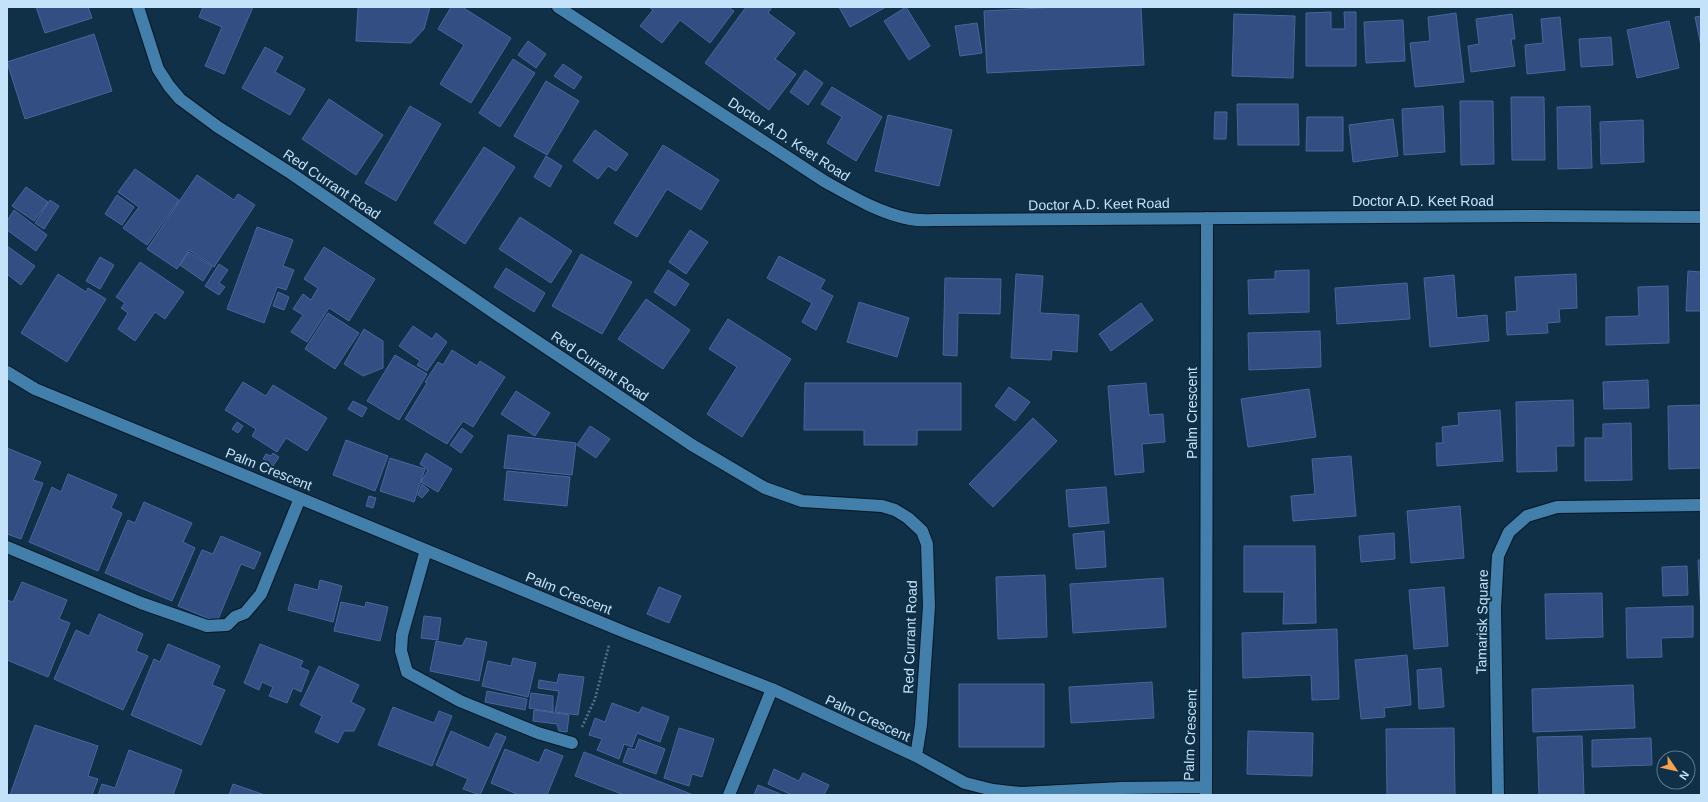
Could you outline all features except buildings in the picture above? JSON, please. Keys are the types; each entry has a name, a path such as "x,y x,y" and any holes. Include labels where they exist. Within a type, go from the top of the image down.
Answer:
{"street":[{"name":"Red Currant Road","path":"138,7 158,69 180,99 218,128 292,174 692,445 765,488 802,501 882,506 895,510 908,518 922,531 927,544 930,606 921,725 916,756"},
{"name":"Doctor A.D. Keet Road","path":"558,7 824,181 856,199 886,212 910,219 1533,216 1701,217"},
{"name":"Palm Crescent","path":"7,372 35,389 614,628 772,689 916,756 965,783 1007,792 1021,793 1121,788 1206,791 1207,218"},
{"path":"7,547 148,606 207,626 227,625 236,617 245,613 261,594 300,498"},
{"name":"Tamarisk Square","path":"1498,795 1495,608 1498,556 1508,532 1527,516 1557,507 1701,504"},
{"path":"426,550 402,635 401,651 407,672 460,701 538,733 572,743"},
{"path":"728,795 772,689"}],"path":[{"path":"572,743 586,721 595,699 614,628"}]}
